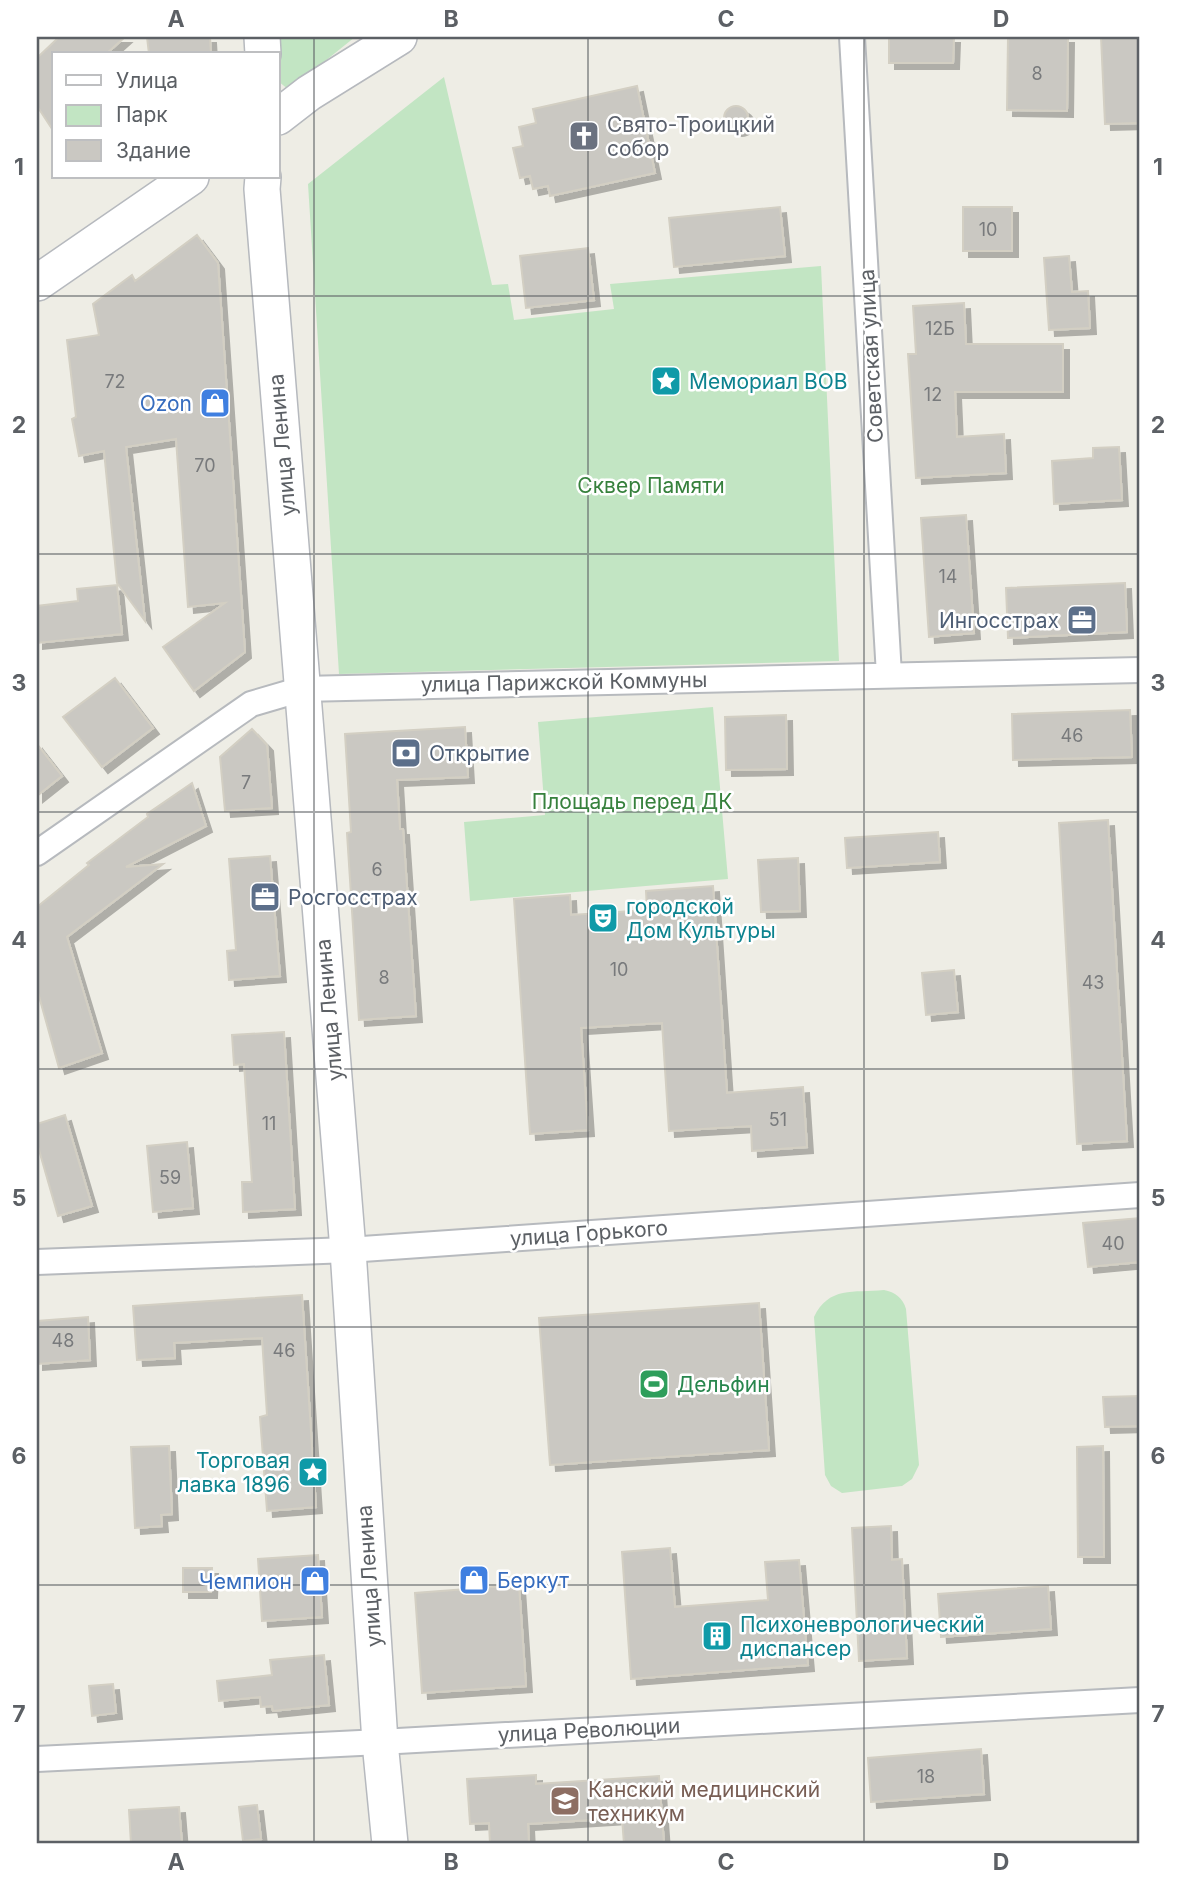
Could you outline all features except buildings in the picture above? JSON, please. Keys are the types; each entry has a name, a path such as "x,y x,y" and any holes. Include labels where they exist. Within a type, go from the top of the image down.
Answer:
{"street":[{"path":"280,115 309,93 399,37"},
{"name":"Советская улица","path":"852,37 889,675"},
{"path":"37,283 190,178"},
{"name":"улица Ленина","path":"263,178 348,1250 380,1742 390,1844"},
{"name":"улица Парижской Коммуны","path":"37,853 251,704 302,689 1140,670"},
{"name":"улица Горького","path":"37,1262 348,1250 1140,1195"},
{"name":"улица Революции","path":"37,1759 1140,1700"}],"green space":[{"path":"269,37 355,37 289,90 280,83 280,52 277,52"},
{"name":"Сквер Памяти","path":"444,77 492,285 508,284 514,320 614,309 610,284 821,266 839,661 339,674 308,184"},
{"name":"Площадь перед ДК","path":"713,707 728,879 470,901 464,822 545,815 538,722"},
{"path":"884,1290 898,1296 906,1309 919,1465 912,1479 902,1486 842,1493 831,1486 825,1475 814,1317 827,1300 835,1296"}],"place":[{"name":"Свято-Троицкий собор","path":"584,136"},
{"name":"Мемориал ВОВ","path":"666,381"},
{"name":"Ozon","path":"215,403"},
{"name":"Ингосстрах","path":"1082,620"},
{"name":"Открытие","path":"406,753"},
{"name":"Росгосстрах","path":"265,897"},
{"name":"городской Дом Культуры","path":"603,918"},
{"name":"Дельфин","path":"654,1384"},
{"name":"Торговая лавка 1896","path":"313,1472"},
{"name":"Беркут","path":"474,1580"},
{"name":"Чемпион","path":"315,1581"},
{"name":"Психоневрологический диспансер","path":"717,1636"},
{"name":"Канский медицинский техникум","path":"565,1801"}]}
